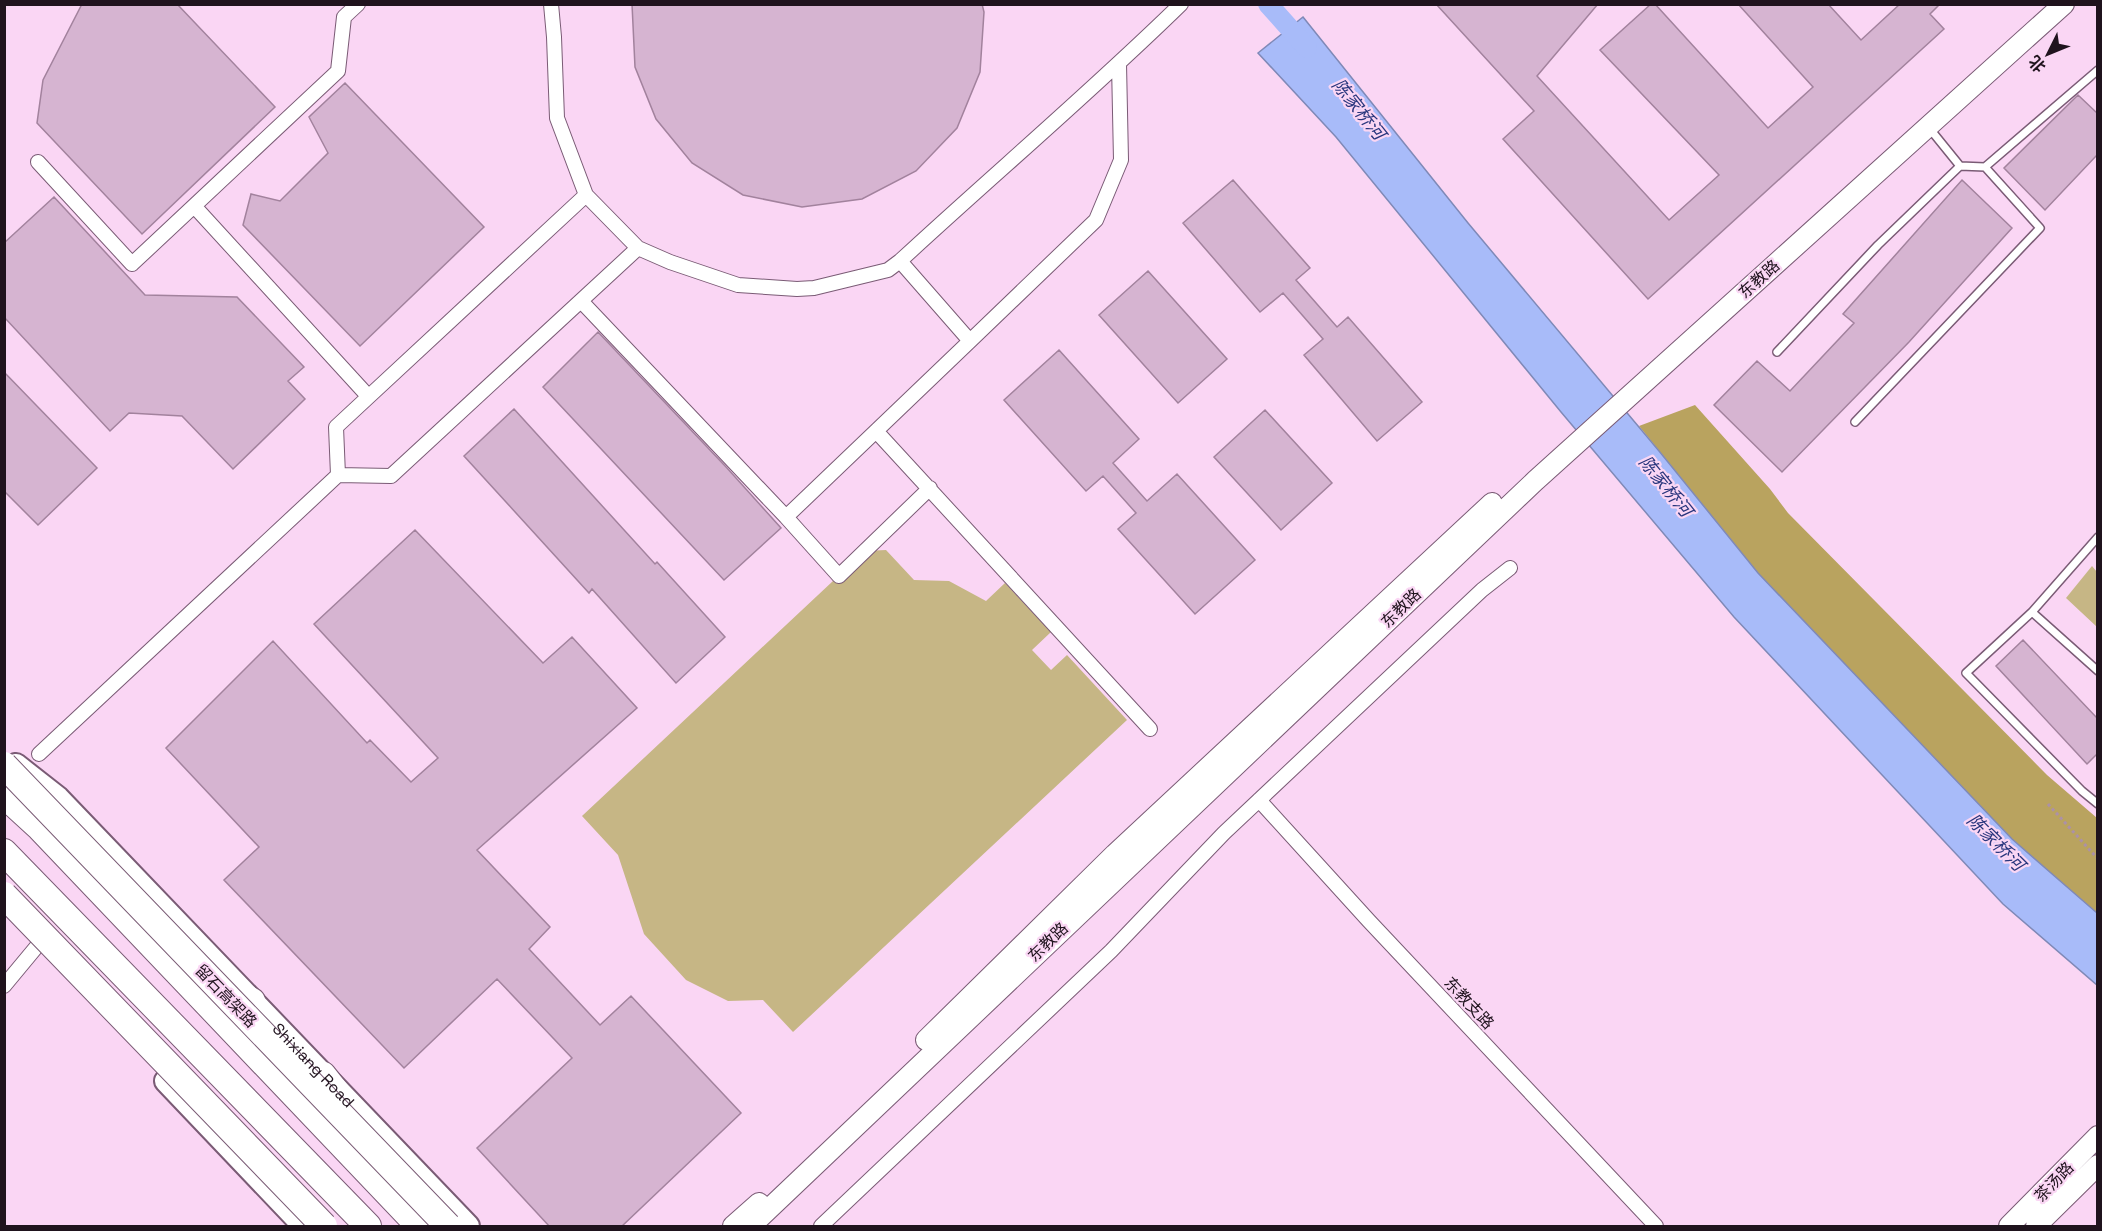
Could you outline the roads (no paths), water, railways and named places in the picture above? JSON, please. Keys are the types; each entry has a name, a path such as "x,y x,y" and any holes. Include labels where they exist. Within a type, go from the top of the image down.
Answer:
{"highway":[{"name":"留石高架路","path":"4,765 448,1227"},
{"name":"留石高架路","path":"4,795 40,828 419,1227"},
{"path":"40,828 126,901 189,966 252,1001"},
{"path":"7,854 179,1094"},
{"path":"7,854 368,1227"},
{"path":"4,895 326,1227"},
{"path":"323,1075 443,1227"},
{"path":"271,1192 326,1227"}],"main road":[{"name":"Shixiang Road","path":"4,756 58,798 468,1227"},
{"path":"4,910 300,1225"}],"street":[{"path":"38,162 132,264 338,71 344,17 358,4"},
{"path":"551,4 557,118 586,195 638,248 670,262 738,285 797,289 814,288 888,270 1119,64 1180,4"},
{"name":"东教路","path":"1666,355 2044,4"},
{"name":"东教路","path":"733,1227 1115,854 1529,477 2064,4"},
{"path":"786,517 1096,220 1121,160 1119,64"},
{"path":"338,475 336,427 586,195"},
{"path":"195,207 368,396"},
{"path":"39,754 338,475 391,476 638,248"},
{"path":"900,261 970,340"},
{"path":"581,301 839,576 930,488"},
{"path":"876,431 1150,729"},
{"name":"东教路","path":"751,1227 1529,477"},
{"path":"821,1227 1111,951 1224,833 1482,590 1510,568"},
{"name":"东教支路","path":"1259,800 1369,921 1656,1227"},
{"path":"4,986 38,945"},
{"name":"茶汤路","path":"2009,1227 2097,1136"},
{"name":"茶汤路","path":"2036,1227 2097,1165"}],"lane":[{"path":"1777,352 1878,245 1960,166 1985,167 2097,70"},
{"path":"1928,126 1960,166"},
{"path":"1855,422 2040,228 1985,167"},
{"path":"2097,537 2032,612 1966,674 2097,804"},
{"path":"2032,612 2097,671"}],"water":[{"path":"1303,17 1468,223 1758,573 2012,839 2097,913 2097,985 2003,904 1734,617 1561,412 1336,137 1258,53"}],"waterway":[{"name":"陈家桥河","path":"1268,4 1307,48"}]}
